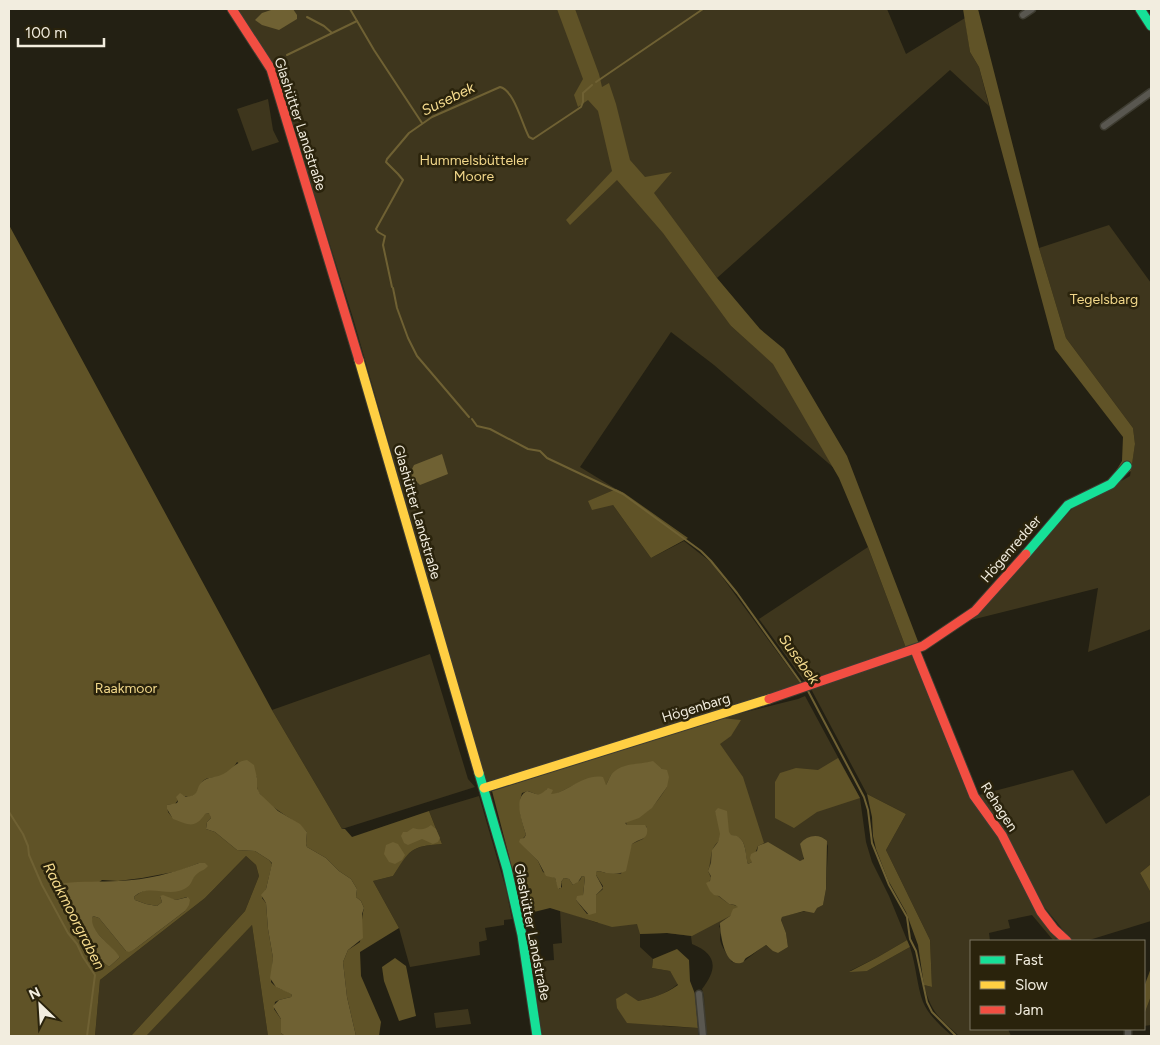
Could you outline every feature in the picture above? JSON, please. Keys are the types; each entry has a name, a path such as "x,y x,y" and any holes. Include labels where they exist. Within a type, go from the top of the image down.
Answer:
{"street":[{"name":"Glashütter Landstraße","path":"232,9 264,56 275,80 340,298 507,870 519,921 537,1036"},
{"path":"1023,15 1032,9"},
{"path":"1142,9 1151,18"},
{"path":"1142,9 1151,26"},
{"path":"1104,126 1151,92"},
{"name":"Högenredder","path":"914,650 942,634 972,613 1002,582 1064,508 1072,502 1111,484 1127,466"},
{"name":"Högenbarg","path":"484,788 750,705 914,650"},
{"name":"Rehagen","path":"914,650 974,796 1002,835 1041,912 1054,929 1066,940"},
{"path":"699,994 703,1036"}],"green space":[{"name":"Hummelsbütteler Moore","path":"235,9 887,9 906,54 965,18 970,52 979,67 989,106 950,70 717,278 688,239 731,326 774,364 834,468 714,365 671,332 580,467 616,489 589,501 613,505 651,558 684,541 712,563 800,683 749,703 486,782 353,318 287,108"},
{"path":"557,9 575,9 602,87 609,83 630,160 645,177 672,172 654,193 717,278 760,329 784,349 847,456 919,644 906,648 868,547 839,478 773,364 731,326 663,233 617,180 570,225 566,220 612,171 598,111 588,100 578,107 574,95 583,79"},
{"path":"963,9 978,9 1039,248 1066,338 1133,428 1135,444 1131,471 1116,479 1114,474 1122,461 1123,437 1055,349 979,67 970,52"},
{"path":"268,99 273,130 279,142 252,151 237,109"},
{"name":"Raakmoor","path":"9,225 272,710 342,829 345,829 352,837 429,811 442,844 417,848 403,860 393,876 373,881 399,928 360,952 361,976 381,1022 379,1036 356,1036 347,997 343,962 348,950 360,942 364,908 361,901 356,897 357,889 351,879 339,871 326,858 307,847 307,832 264,799 257,790 257,777 237,762 224,775 205,780 193,796 182,795 175,804 167,805 168,812 172,817 210,813 211,818 207,822 206,829 215,832 237,850 255,851 272,864 262,898 266,903 273,958 271,982 276,987 292,995 275,1002 274,1009 281,1019 281,1033 285,1036 268,1036 252,925 146,1036 131,1036 245,911 259,876 256,865 246,856 205,898 100,980 95,1036 9,1036","holes":["199,863 193,878 187,886 179,889 152,889 143,891 134,897 135,900 157,906 162,902 160,896 176,900 187,897 185,911 135,949 126,951 99,918 93,916 92,927 120,957 109,967 98,958 69,904 102,880 118,881 142,878 179,871"]},
{"name":"Tegelsbarg","path":"1109,225 1151,283 1151,629 1088,652 1098,588 967,621 1072,509 1130,476 1135,444 1133,428 1066,338 1039,248"},
{"path":"616,489 688,538 651,558 613,505 592,510 588,501"},
{"path":"868,547 906,648 805,682 759,619"},
{"path":"914,653 971,796 1000,836 1059,937 1053,940 1032,915 1008,920 1010,928 989,933 990,940 970,940 970,1030 1008,1030 1011,1036 959,1036 941,1019 933,1008 924,985 932,987 930,940 886,850 906,814 867,794 810,687"},
{"path":"430,654 468,779 475,787 342,829 272,710"},
{"path":"805,696 860,798 866,842 872,862 889,896 907,940 850,971 867,971 910,947 923,1002 932,1016 952,1036 705,1036 704,996 702,989 711,975 712,963 710,957 706,952 692,944 691,936 667,933 640,934 640,947 653,959 652,968 670,971 678,984 659,995 638,1001 663,1026 698,1028 698,1036 542,1036 533,969 530,962 554,960 553,944 562,943 560,910 598,923 603,886 598,879 629,854 631,847 547,789 543,794 531,779 721,718","holes":["739,836 745,846 758,846 783,852 800,861 803,860 804,856 800,844 824,838 828,846 826,889 823,905 782,917 781,920 786,933 788,947 778,953 765,945 743,962 738,963 732,962 723,948 719,926 730,916"]},
{"path":"721,718 741,720 731,736 720,744 743,777 764,843 758,846 752,862 748,864 743,841 736,836 730,835 715,810 721,833 712,852 708,871 711,878 709,882 710,890 729,904 738,906 738,909 735,909 730,916 692,936 667,933 640,934 637,924 612,927 550,908 522,915 492,791","holes":["651,762 662,769 667,787 654,805 645,813 626,822 627,825 646,826 643,839 632,844 621,874 596,872 603,889 596,895 596,911 587,914 576,900 583,895 585,877 582,876 573,885 569,879 564,878 561,882 562,887 559,889 555,878 543,872 538,861 520,842 526,835 520,809 522,793 528,791 538,795 543,794 547,789 551,790 551,794 554,795 578,783 606,785 611,775 622,768"]},
{"path":"838,758 860,798 817,812 794,828 775,818 775,782 780,773 796,768 818,770"},
{"path":"1073,770 1106,824 1150,795 1151,864 1140,873 1151,893 1151,921 1089,940 1071,940 1045,908 1003,830 979,795"},
{"path":"867,794 906,814 886,850 930,940 932,987 924,985 918,945 906,912 888,880 876,849"},
{"path":"479,796 506,889 512,919 504,920 504,925 485,928 487,940 479,942 480,955 410,967 399,928 373,881 393,876 407,855 417,848 442,844 429,811"},
{"path":"246,856 256,865 259,876 245,911 131,1036 95,1036 100,980 205,898"},
{"path":"1151,864 1151,893 1140,873"},
{"path":"252,925 268,1036 144,1036"},
{"path":"907,940 910,947 867,971 849,972 878,957"},
{"path":"677,949 689,960 690,981 695,994 698,1028 627,1023 617,1008 616,999 626,993 638,1001 643,1000 664,993 678,985 670,971 652,968 653,959"},
{"path":"395,958 406,966 416,1016 399,1021 384,981 382,967"},
{"path":"1151,968 1151,996 1145,1012 1145,984"},
{"path":"1151,996 1151,1025 1145,1026 1145,1012"},
{"path":"468,1009 471,1024 436,1028 434,1013"}],"shaded area":[{"path":"274,9 293,9 297,19 279,30 262,25 255,20 262,13"},
{"path":"442,454 448,474 420,485 414,479 403,481 402,479 410,473 414,465"},
{"path":"247,760 254,765 257,788 260,794 278,811 300,824 307,832 307,847 326,858 339,871 351,879 357,889 356,897 361,901 364,908 362,914 363,938 348,950 343,962 347,997 356,1036 285,1036 281,1033 281,1019 273,1006 279,1000 291,997 292,995 276,987 270,978 273,958 266,903 261,895 266,889 272,863 255,851 237,850 215,832 206,829 207,822 211,818 209,813 205,814 195,824 191,824 173,819 167,809 167,805 177,803 176,797 180,793 186,797 194,795 200,784 205,780 221,775 240,762"},
{"path":"653,761 662,769 667,770 669,777 667,787 652,808 639,818 625,823 627,825 645,825 647,835 632,844 626,871 616,874 596,872 603,888 596,895 596,913 589,915 576,900 577,896 583,895 585,877 582,876 573,885 569,879 564,878 561,882 561,888 558,889 555,878 546,876 538,861 519,842 526,835 520,812 520,799 527,791 540,794 548,788 553,790 551,794 556,793 589,778 603,777 606,785 611,775 620,768"},
{"path":"718,808 727,811 729,832 731,835 740,838 743,842 748,864 752,862 751,854 757,851 758,846 768,842 800,861 804,859 800,844 803,841 817,836 827,841 826,889 823,905 817,908 814,913 804,911 782,917 781,920 786,933 788,947 778,953 766,945 743,962 735,963 724,948 720,923 730,916 733,909 738,907 714,895 706,883 710,881 711,876 708,871 712,850 718,842 720,834 715,811"},
{"path":"431,825 436,829 440,838 438,842 433,844 422,839 408,845 404,843 401,836 403,832 413,828 425,829"},
{"path":"393,842 398,844 405,855 402,860 395,864 389,862 384,854 386,845"},
{"path":"199,863 205,863 208,866 199,872 184,889 173,892 150,890 139,893 134,897 135,900 157,906 162,902 160,896 163,895 176,900 188,897 190,900 185,911 129,952 126,951 99,918 93,916 92,921 97,932 120,957 109,967 98,958 62,887 64,883 150,878"}],"waterway":[{"path":"350,9 374,50 422,123"},
{"name":"Susebek","path":"596,82 703,9"},
{"path":"307,17 324,26 332,33"},
{"path":"287,55 357,21"},
{"name":"Susebek","path":"392,287 383,245 385,236 376,229 403,180 386,162 387,159 409,133 432,117 500,87 509,94 529,137 533,139 581,107 583,93 592,85"},
{"name":"Susebek","path":"393,288 397,308 417,356 469,417"},
{"name":"Susebek","path":"472,419 477,426 490,429 528,449 540,451 547,458 623,494 701,551 737,593 802,684"},
{"name":"Susebek","path":"807,689 864,797 868,810 872,843 889,885 907,917 910,939 916,951 927,1002 932,1012 956,1036"},
{"name":"Raakmoorgraben","path":"9,812 23,834 28,846 29,855 42,885 68,933 77,944 95,975 87,1036"}],"traffic: fast":[{"path":"1140,9 1151,26"},
{"path":"1026,554 1068,505 1111,484 1127,466"},
{"path":"479,773 507,869 522,935 537,1036"}],"traffic: slow":[{"path":"359,360 479,773"},
{"path":"484,788 769,699"}],"traffic: jam":[{"path":"232,9 271,69 359,360"},
{"path":"769,699 923,646 975,611 1026,554"},
{"path":"915,650 974,796 1002,835 1041,912 1054,929 1066,940"}]}
